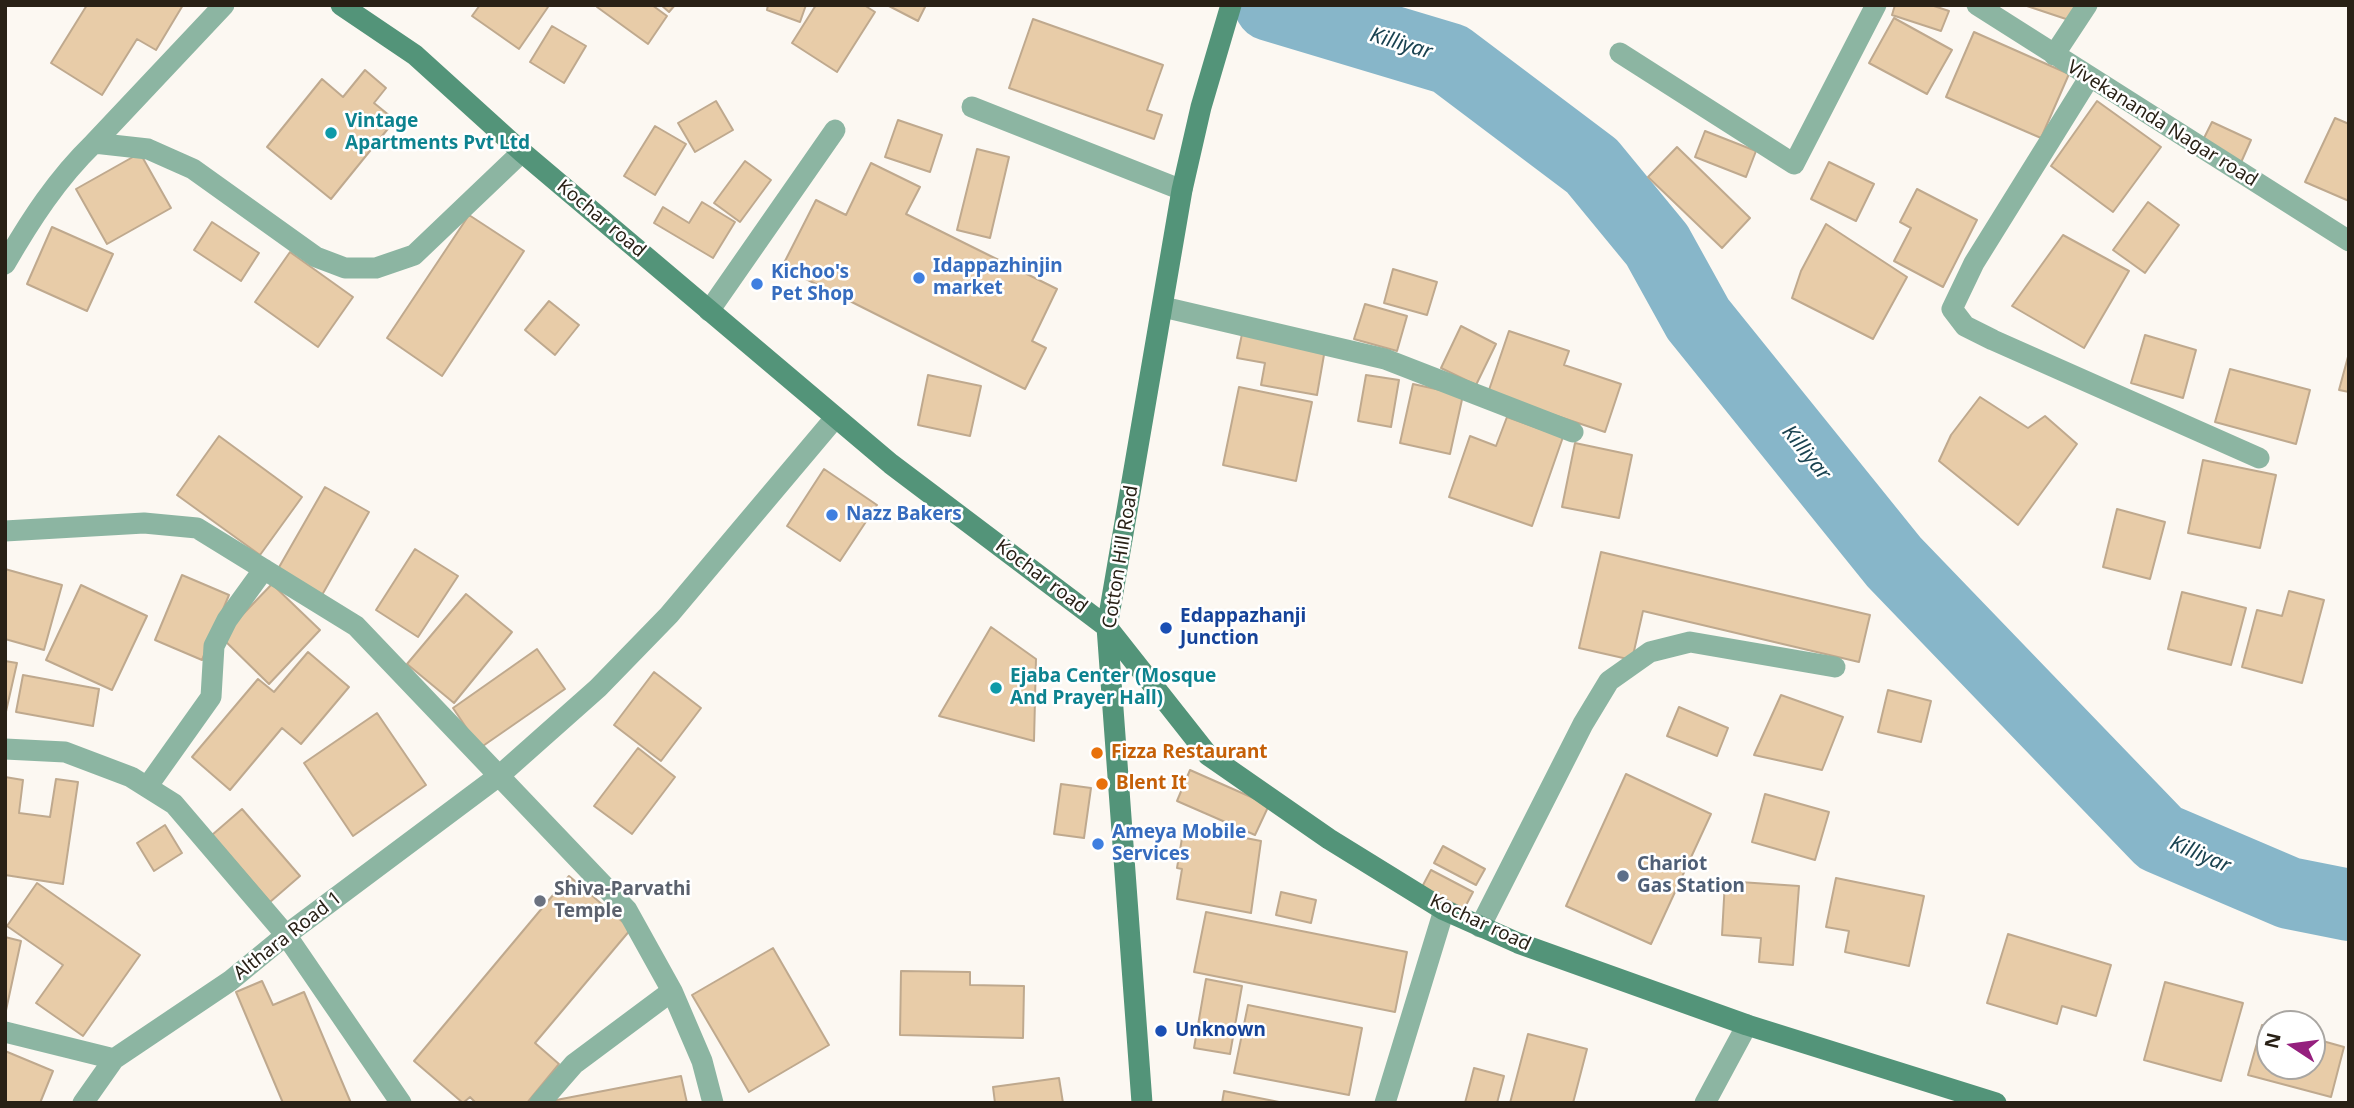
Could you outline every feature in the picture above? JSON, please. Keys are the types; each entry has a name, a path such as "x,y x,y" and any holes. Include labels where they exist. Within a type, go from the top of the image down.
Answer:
{"street":[{"path":"5,264 30,220 63,174 224,5"},
{"name":"Kochar road","path":"341,5 415,55 522,152 891,464 1107,626 1208,755 1329,838 1444,910 1480,927 1747,1025 1996,1103"},
{"name":"Cotton Hill Road","path":"1142,1103 1107,626 1182,190 1200,107 1231,5"},
{"path":"1620,53 1794,164 1876,5"},
{"name":"Vivekananda Nagar road","path":"1977,5 2349,241"},
{"path":"2054,55 2087,5"},
{"path":"2089,78 1974,263 1952,309 1965,326 1993,340 2259,458"},
{"path":"972,107 1182,190"},
{"path":"709,311 835,130"},
{"path":"94,143 149,149 193,169 316,257 345,268 376,268 414,254 522,152"},
{"path":"1163,307 1385,359 1573,432"},
{"name":"Althara Road 1","path":"83,1103 114,1059 230,981 286,935 500,775 598,688 669,615 835,418"},
{"path":"5,531 144,523 197,528 356,626 500,775 555,838 627,910 672,991 702,1061 713,1103"},
{"path":"147,787 211,697 214,646 227,620 264,569"},
{"path":"1480,927 1583,724 1609,681 1650,652 1690,642 1835,667"},
{"path":"5,749 65,752 131,777 174,804 286,935 401,1103"},
{"path":"1385,1103 1444,910"},
{"path":"541,1103 574,1064 672,991"},
{"path":"1705,1103 1747,1025"},
{"path":"5,1032 114,1059"}],"building":[{"path":"87,5 183,5 156,50 137,39 102,95 51,63"},
{"path":"480,5 548,7 519,49 472,16"},
{"path":"652,5 667,16 648,44 597,7"},
{"path":"661,5 675,5 669,12"},
{"path":"768,5 806,5 800,22 767,10"},
{"path":"816,5 864,5 875,12 837,72 792,43"},
{"path":"887,5 926,5 918,21"},
{"path":"1895,5 1931,5 1949,11 1941,31 1892,15"},
{"path":"2024,5 2090,5 2084,25"},
{"path":"1894,18 1952,50 1927,94 1869,63"},
{"path":"1033,19 1163,65 1147,110 1162,115 1154,139 1009,88"},
{"path":"552,26 586,46 564,83 530,62"},
{"path":"1974,32 2069,74 2041,138 1946,97"},
{"name":"Vintage Apartments Pvt Ltd","path":"365,70 386,88 374,103 395,120 331,199 267,147 322,79 343,97"},
{"path":"716,101 733,130 695,152 678,123"},
{"path":"2097,101 2161,147 2113,212 2051,166"},
{"path":"2335,118 2349,124 2349,201 2305,182"},
{"path":"898,120 942,135 930,172 885,157"},
{"path":"2212,122 2251,140 2239,167 2199,148"},
{"path":"655,126 686,144 655,195 624,176"},
{"path":"1705,131 1756,151 1746,177 1695,157"},
{"path":"1677,147 1750,218 1722,248 1648,177"},
{"path":"977,149 1009,157 990,238 957,230"},
{"path":"140,153 171,208 107,244 76,189"},
{"path":"745,161 771,180 740,222 714,203"},
{"path":"1829,162 1874,184 1856,221 1811,199"},
{"name":"Idappazhinjin market","path":"871,163 920,187 906,214 1057,289 1032,341 1046,348 1025,389 782,267 816,200 846,215"},
{"path":"1917,189 1977,220 1943,287 1894,261 1911,228 1900,222"},
{"path":"702,202 735,222 713,258 654,223 663,207 689,223"},
{"path":"2148,202 2179,225 2145,273 2113,250"},
{"path":"469,215 524,251 442,376 387,338"},
{"path":"212,222 259,253 241,281 194,250"},
{"path":"1826,224 1907,277 1873,339 1792,298 1801,271"},
{"path":"52,227 113,254 87,311 27,284"},
{"path":"2063,235 2129,271 2084,348 2012,306"},
{"path":"290,252 353,297 318,347 255,302"},
{"path":"1393,269 1437,282 1427,315 1384,303"},
{"path":"549,301 579,325 555,355 525,330"},
{"path":"1365,304 1407,316 1397,351 1354,339"},
{"path":"1461,326 1496,344 1476,385 1441,368"},
{"path":"1509,331 1569,351 1564,365 1621,384 1605,432 1488,393"},
{"path":"1242,334 1325,349 1317,395 1261,385 1265,363 1237,358"},
{"path":"2145,335 2196,350 2183,398 2131,383"},
{"path":"2349,353 2349,392 2339,390"},
{"path":"2230,369 2310,390 2296,444 2215,422"},
{"path":"928,375 981,386 970,436 918,425"},
{"path":"1366,375 1399,380 1391,427 1358,421"},
{"path":"1413,384 1463,395 1450,454 1400,443"},
{"path":"1239,387 1312,402 1296,481 1223,465"},
{"path":"1980,397 2028,428 2045,416 2077,444 2018,525 1939,461 1951,435"},
{"path":"1507,417 1563,437 1532,526 1449,497 1470,436 1496,446"},
{"path":"219,436 302,497 260,555 177,495"},
{"path":"1575,443 1632,455 1619,518 1562,507"},
{"path":"2203,460 2276,475 2260,548 2188,533"},
{"name":"Nazz Bakers","path":"824,469 877,505 840,561 787,526"},
{"path":"325,487 369,512 322,595 278,569"},
{"path":"2117,509 2165,522 2150,579 2103,567"},
{"path":"415,549 458,576 418,637 376,610"},
{"path":"1601,552 1870,615 1859,662 1643,611 1632,660 1579,648"},
{"path":"5,569 62,585 44,650 5,639"},
{"path":"182,575 229,595 202,660 155,640"},
{"path":"272,584 320,630 269,684 221,637"},
{"path":"81,585 147,616 112,690 46,660"},
{"path":"2289,591 2324,600 2302,683 2242,667 2257,610 2282,616"},
{"path":"2182,592 2246,608 2231,665 2168,649"},
{"path":"466,594 512,632 454,703 407,664"},
{"name":"Ejaba Center (Mosque And Prayer Hall)","path":"991,627 1036,659 1034,741 939,716"},
{"path":"537,649 565,689 480,748 453,708"},
{"path":"308,652 349,687 301,744 282,728 230,790 192,757 258,679 274,692"},
{"path":"5,661 17,663 5,716"},
{"path":"654,672 701,708 661,761 614,725"},
{"path":"23,675 99,689 93,726 16,712"},
{"path":"1888,690 1931,701 1921,742 1878,732"},
{"path":"1781,695 1843,717 1822,770 1754,755"},
{"path":"1679,707 1728,728 1717,756 1667,736"},
{"path":"377,713 426,785 353,836 304,763"},
{"path":"638,748 675,777 632,834 594,806"},
{"path":"1190,770 1269,805 1255,835 1177,801"},
{"path":"1626,774 1711,814 1651,944 1566,906"},
{"path":"5,777 23,780 19,813 50,817 56,779 78,782 63,884 5,875"},
{"path":"1061,784 1091,788 1084,838 1054,834"},
{"path":"1765,794 1829,812 1815,860 1752,842"},
{"path":"242,809 300,876 270,902 212,835"},
{"path":"165,825 182,853 154,871 137,843"},
{"path":"1184,826 1261,841 1251,913 1177,899 1182,869 1177,868"},
{"path":"1443,846 1485,869 1476,885 1434,863"},
{"path":"1431,870 1473,892 1464,909 1422,887"},
{"path":"569,876 631,929 535,1043 559,1064 527,1103 476,1103 470,1097 463,1103 414,1061"},
{"path":"1836,878 1924,896 1909,966 1845,952 1849,931 1826,927"},
{"path":"1725,881 1799,886 1793,965 1759,962 1761,938 1722,935"},
{"path":"37,883 140,955 83,1036 36,1003 63,965 7,926"},
{"path":"1281,892 1316,900 1311,923 1276,915"},
{"path":"1206,912 1407,952 1395,1012 1194,972"},
{"path":"2008,934 2111,965 2096,1016 2062,1006 2057,1024 1987,1003"},
{"path":"5,937 21,941 5,1015"},
{"path":"773,948 829,1045 749,1092 692,995"},
{"path":"901,971 970,972 970,985 1024,986 1023,1038 900,1035"},
{"path":"1206,979 1242,986 1230,1054 1194,1048"},
{"path":"262,981 273,1005 304,992 351,1103 283,1103 236,992"},
{"path":"2165,982 2243,1003 2221,1081 2144,1060"},
{"path":"1248,1005 1362,1028 1349,1095 1234,1073"},
{"path":"1528,1034 1587,1049 1573,1103 1510,1103"},
{"path":"2326,1042 2344,1047 2331,1097 2267,1080 2326,1080"},
{"path":"2256,1046 2256,1077 2248,1075"},
{"path":"5,1051 53,1071 40,1103 5,1103"},
{"path":"1474,1068 1504,1076 1497,1103 1465,1103"},
{"path":"681,1076 687,1103 551,1101"},
{"path":"1059,1078 1063,1103 995,1103 993,1087"},
{"path":"1224,1091 1284,1103 1222,1103"}],"waterway":[{"name":"Killiyar","path":"1270,5 1450,59 1592,166 1657,245 1698,319 1894,562 2160,838 2289,893 2349,905"}],"place":[{"name":"Vintage Apartments Pvt Ltd","path":"331,133"},
{"name":"Idappazhinjin market","path":"919,278"},
{"name":"Kichoo's Pet Shop","path":"757,284"},
{"name":"Nazz Bakers","path":"832,515"},
{"name":"Edappazhanji Junction","path":"1166,628"},
{"name":"Ejaba Center (Mosque And Prayer Hall)","path":"996,688"},
{"name":"Fizza Restaurant","path":"1097,753"},
{"name":"Blent It","path":"1102,784"},
{"name":"Ameya Mobile Services","path":"1098,844"},
{"name":"Chariot Gas Station","path":"1623,876"},
{"name":"Shiva-Parvathi Temple","path":"540,901"},
{"name":"Unknown","path":"1161,1031"}]}
